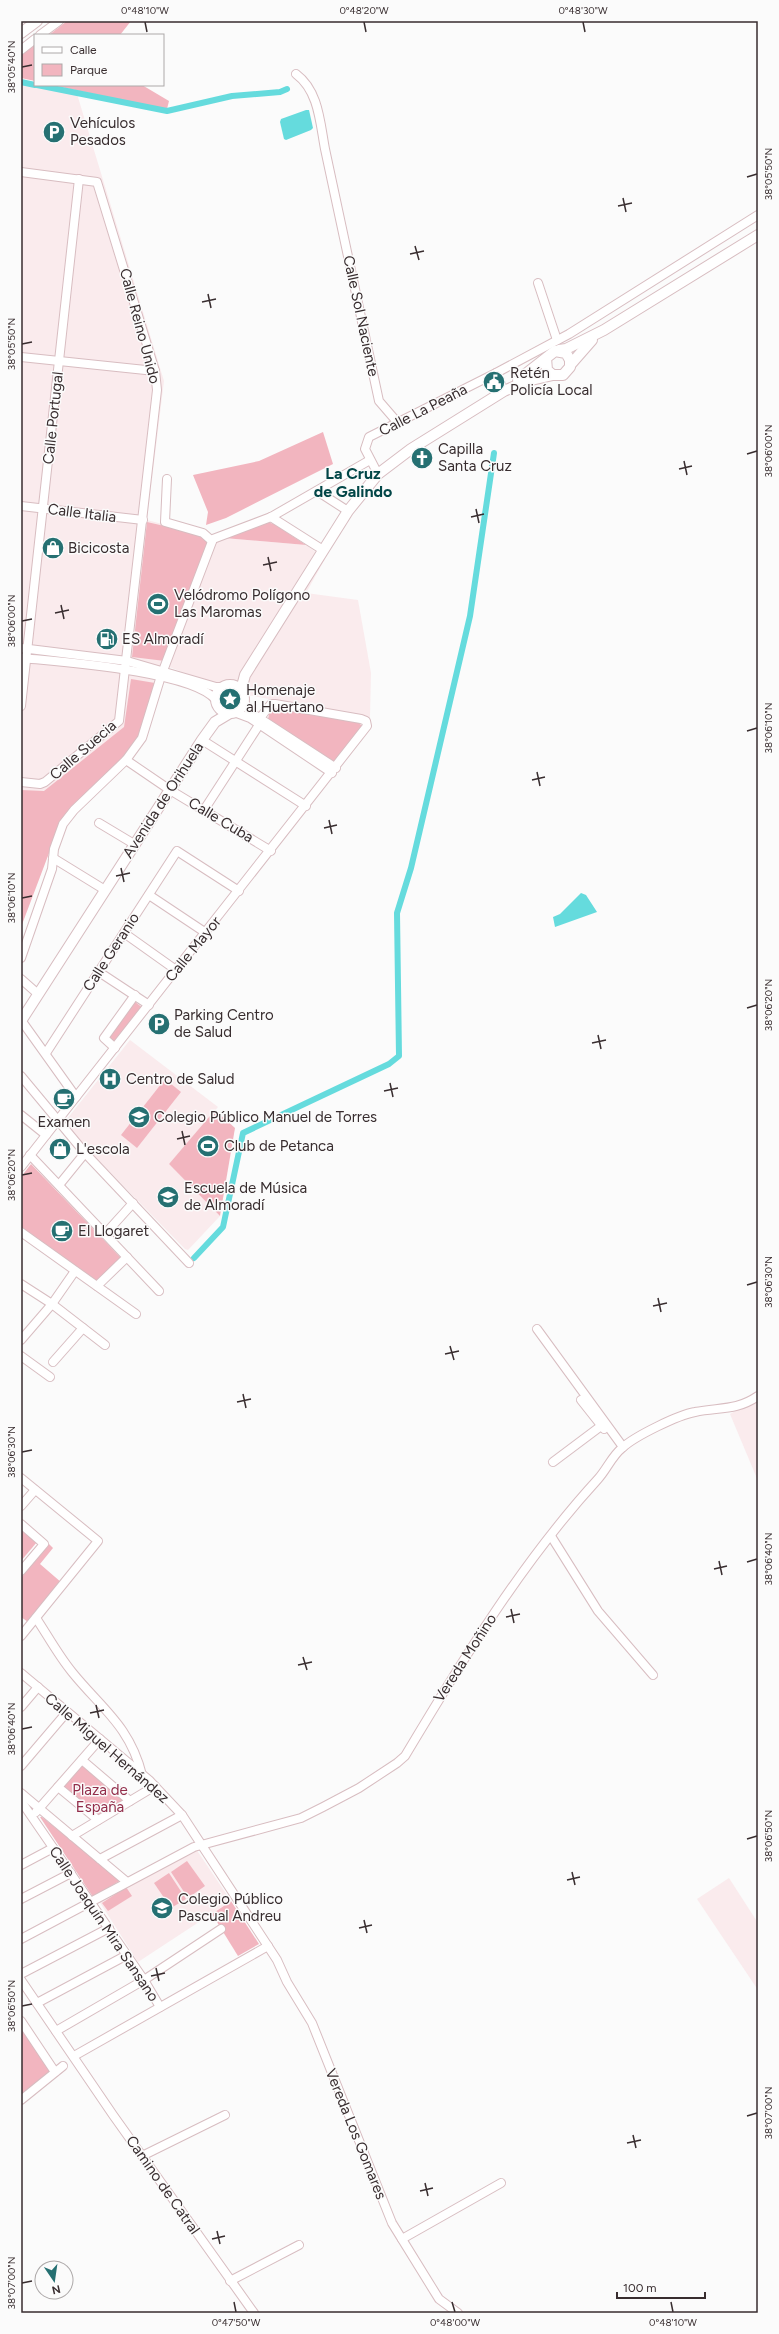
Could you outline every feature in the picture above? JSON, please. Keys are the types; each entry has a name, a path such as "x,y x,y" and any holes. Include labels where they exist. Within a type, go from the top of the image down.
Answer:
{"main road":[{"path":"21,33 37,21"},
{"path":"558,345 566,349 604,330 758,235"},
{"path":"506,389 536,378 553,375 560,376 566,373 586,345 604,330"},
{"path":"236,687 348,511 378,474 411,449 506,389 546,358 558,345"},
{"path":"558,345 566,353 571,364"},
{"path":"546,358 547,370 553,375"},
{"path":"222,687 236,687 244,702 242,706 232,713 223,711 217,703 217,693 222,687"},
{"name":"Avenida de Orihuela","path":"215,722 217,703"},
{"name":"Avenida de Orihuela","path":"21,1020 202,740 215,722 232,713"}],"street":[{"path":"41,34 59,21"},
{"path":"21,50 34,40"},
{"name":"Calle Sol Naciente","path":"296,74 309,88 319,113 325,149 379,401 398,423"},
{"name":"Calle Reino Unido","path":"21,172 92,180 96,182 155,371 158,390 127,661 124,669"},
{"name":"Calle Portugal","path":"21,706 24,649 43,508 79,179"},
{"name":"Calle La Peaña","path":"378,474 365,449 369,436 398,423 496,373 558,345 758,215"},
{"path":"538,283 558,345"},
{"path":"21,357 155,371"},
{"path":"496,373 506,389"},
{"path":"21,958 52,869 52,858 63,824 74,810 126,760 142,738 162,673 212,541 216,536 271,517 370,460"},
{"path":"167,479 165,522 203,533 212,541"},
{"path":"317,491 348,511"},
{"name":"Calle Italia","path":"21,506 143,520"},
{"path":"271,517 323,550"},
{"path":"24,649 127,661 162,673 216,687 222,687"},
{"path":"24,658 162,673 208,693 217,703"},
{"name":"Calle Suecia","path":"21,782 40,784 45,782 119,721 124,669"},
{"path":"244,702 250,712 260,722 334,771"},
{"name":"Calle Mayor","path":"21,1168 366,730 366,722 361,719 275,704 271,704 260,722"},
{"path":"232,713 260,722"},
{"path":"204,810 260,722"},
{"path":"202,740 306,806"},
{"name":"Calle Cuba","path":"126,760 170,790 271,850"},
{"path":"99,823 134,844"},
{"name":"Calle Geranio","path":"46,1053 177,851 238,891"},
{"path":"52,858 105,890"},
{"path":"149,895 206,934"},
{"path":"124,933 176,970"},
{"path":"99,972 149,1005"},
{"path":"21,979 38,994"},
{"path":"115,1048 104,1038 135,995"},
{"path":"21,1020 46,1053 76,1098"},
{"path":"21,1076 85,1153 189,1263"},
{"path":"21,1115 46,1135"},
{"path":"59,1185 85,1153"},
{"path":"30,1155 159,1291"},
{"path":"105,1234 133,1203"},
{"path":"22,1234 136,1314"},
{"path":"97,1286 127,1257"},
{"path":"21,1340 52,1304 75,1271"},
{"path":"22,1288 52,1304 105,1345"},
{"path":"53,1362 83,1328"},
{"path":"537,1329 621,1449"},
{"path":"21,1356 50,1377"},
{"name":"Vereda Moñino","path":"21,1939 194,1847 301,1818 359,1788 397,1763 405,1756 477,1637 576,1503 604,1472 621,1449 683,1416 701,1411 741,1406 758,1396"},
{"path":"581,1400 621,1449"},
{"path":"553,1462 601,1426"},
{"path":"21,1478 98,1541 36,1618 24,1625 21,1636"},
{"path":"21,1506 35,1490"},
{"path":"21,1524 44,1544 21,1571"},
{"path":"551,1536 601,1616 652,1675"},
{"path":"36,1618 69,1668 109,1711 128,1737 142,1775"},
{"name":"Calle Miguel Hernández","path":"21,1673 142,1775 182,1815 268,1946"},
{"path":"21,1707 38,1687"},
{"path":"21,1766 67,1712"},
{"path":"32,1817 100,1739"},
{"path":"82,1760 130,1801"},
{"path":"72,1836 154,1786"},
{"path":"58,1787 98,1820"},
{"path":"21,1793 127,1882"},
{"name":"Calle Joaquín Mira Sansano","path":"21,1801 144,1980 160,2007"},
{"path":"100,1858 182,1815"},
{"path":"21,1865 53,1848"},
{"path":"21,1900 71,1874"},
{"path":"21,1974 108,1928"},
{"path":"56,2031 144,1980 221,1929"},
{"path":"74,2056 268,1946"},
{"name":"Vereda Los Gomares","path":"268,1946 312,2023 392,2223 439,2299 458,2313"},
{"path":"37,2003 127,1955"},
{"name":"Camino de Catral","path":"21,1980 142,2156 254,2313"},
{"path":"21,2021 55,2072"},
{"path":"21,2100 63,2066"},
{"path":"142,2156 225,2115"},
{"path":"402,2239 501,2183"},
{"path":"230,2281 299,2245"}],"shaded area":[{"path":"21,82 77,94 164,381 147,520 212,537 306,545 325,559 306,593 358,600 371,673 370,717 247,695 237,683 224,683 219,686 161,664 140,735 60,824 21,927"},
{"name":"Colegio Público Manuel de Torres","path":"130,1040 218,1107 169,1164 220,1216 188,1250 185,1249 63,1124"},
{"path":"758,1398 758,1481 730,1414"},
{"name":"Colegio Público Pascual Andreu","path":"196,1849 231,1901 138,1962 99,1901"},
{"path":"729,1878 758,1923 758,1990 697,1899"}],"green space":[{"path":"67,21 131,21 121,34 50,34"},
{"path":"34,45 34,81 21,78 21,55"},
{"path":"56,86 144,86 169,101 167,109"},
{"path":"323,432 333,464 226,518 206,525 208,512 193,475 259,461"},
{"path":"147,522 212,537 165,661 132,657"},
{"path":"267,522 274,524 306,545 224,538"},
{"path":"131,679 155,683 140,735 124,759 60,824 21,927 21,790 44,791 124,727"},
{"path":"226,690 234,690 239,695 237,706 234,708 226,708 221,703 221,695"},
{"path":"275,706 357,721 362,726 336,761 332,762 268,719 270,709"},
{"path":"134,1001 143,1008 114,1044 106,1038"},
{"path":"165,1079 181,1092 137,1148 121,1135"},
{"name":"Club de Petanca","path":"215,1110 235,1128 220,1216 169,1164"},
{"path":"31,1164 122,1259 97,1282 21,1228 21,1177"},
{"path":"21,1529 37,1542 21,1561"},
{"path":"49,1544 53,1548 40,1564 62,1583 28,1622 21,1617 21,1578"},
{"name":"Plaza de España","path":"80,1765 83,1765 125,1802 100,1817 64,1788 63,1786"},
{"path":"40,1817 42,1817 121,1880 93,1897"},
{"path":"187,1861 205,1886 188,1898 171,1872"},
{"path":"169,1873 186,1899 171,1908 154,1883"},
{"path":"126,1887 132,1896 108,1911 102,1903"},
{"path":"231,1901 259,1944 238,1956 212,1914"},
{"path":"21,2027 50,2070 50,2074 21,2097"}],"water":[{"path":"309,110 313,128 286,140 284,139 280,122 281,119"},
{"path":"581,893 586,895 597,912 555,927 553,917 560,914"}],"waterway":[{"path":"21,82 34,85"},
{"path":"42,86 167,111 232,96 280,92 287,89"},
{"path":"194,1258 223,1227 243,1133 389,1064 399,1056 397,913 411,868 470,616 494,453"}],"place":[{"name":"Vehículos Pesados","path":"54,132"},
{"name":"Retén Policía Local","path":"494,382"},
{"name":"Capilla Santa Cruz","path":"422,458"},
{"name":"Bicicosta","path":"53,548"},
{"name":"Velódromo Polígono Las Maromas","path":"158,604"},
{"name":"ES Almoradí","path":"107,639"},
{"name":"Homenaje al Huertano","path":"230,699"},
{"name":"Parking Centro de Salud","path":"159,1024"},
{"name":"Centro de Salud","path":"110,1079"},
{"name":"Examen","path":"64,1099"},
{"name":"Colegio Público Manuel de Torres","path":"139,1117"},
{"name":"Club de Petanca","path":"208,1146"},
{"name":"L'escola","path":"60,1149"},
{"name":"Escuela de Música de Almoradí","path":"168,1197"},
{"name":"El Llogaret","path":"62,1231"},
{"name":"Colegio Público Pascual Andreu","path":"162,1908"}],"district":[{"name":"La Cruz de Galindo","path":"353,482"}]}
